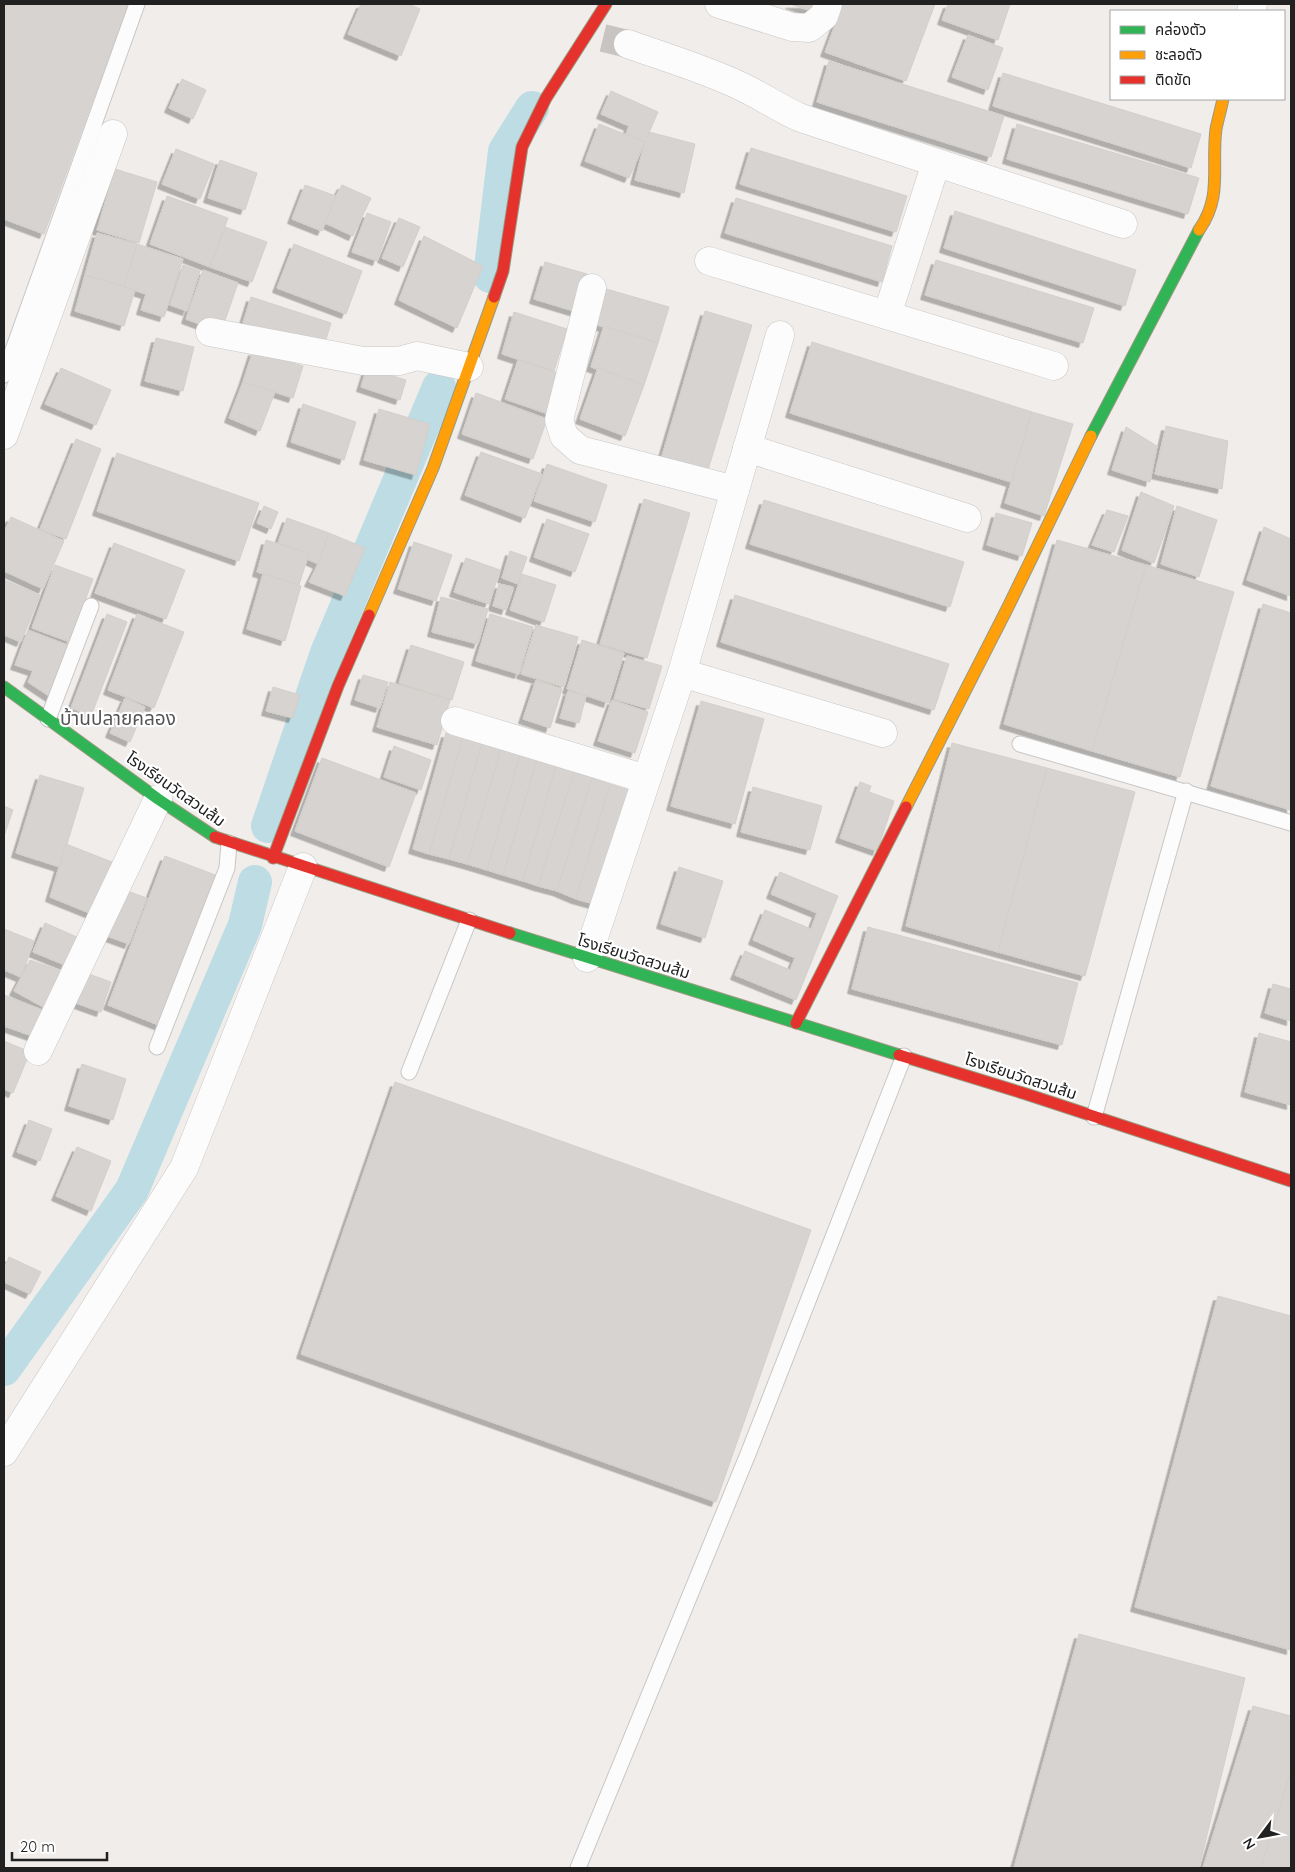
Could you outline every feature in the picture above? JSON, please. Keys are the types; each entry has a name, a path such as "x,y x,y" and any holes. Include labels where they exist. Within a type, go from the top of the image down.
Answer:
{"street":[{"path":"273,858 338,686 433,468 503,271 522,147 546,98 606,38 606,4"},
{"path":"719,4 792,27 809,28 824,16 828,4"},
{"path":"606,38 735,83 801,118 1123,224"},
{"path":"796,1023 1008,606 1080,457 1211,211 1216,180 1216,130 1223,100"},
{"path":"4,435 113,134"},
{"path":"887,315 936,163"},
{"path":"709,261 1054,366"},
{"path":"592,288 559,420 564,436 580,450 735,490"},
{"path":"210,332 363,361 399,361 417,356 469,367"},
{"path":"587,958 682,673 780,336"},
{"path":"747,448 967,518"},
{"path":"682,673 883,733"},
{"name":"โรงเรียนวัดสวนส้ม","path":"4,688 218,840 587,958 904,1056 1291,1181"},
{"path":"455,721 646,779"},
{"path":"38,1051 158,799"},
{"path":"4,1452 184,1168 303,867"}],"lane":[{"path":"4,375 137,4"},
{"path":"48,719 91,606"},
{"path":"1020,744 1291,823"},
{"path":"1094,1117 1186,791"},
{"path":"157,1047 227,868 229,843"},
{"path":"410,1072 469,920"},
{"path":"578,1868 748,1454 904,1056"}],"building":[{"path":"4,4 128,4 44,234 4,219"},
{"path":"361,4 409,4 420,9 401,56 348,34"},
{"path":"790,4 820,4 817,13"},
{"path":"843,4 935,4 906,81 825,52"},
{"path":"948,4 1010,4 998,40 942,20"},
{"path":"968,35 1003,48 988,90 952,77"},
{"path":"829,61 1004,116 991,157 817,102"},
{"path":"1003,73 1201,134 1191,168 993,106"},
{"path":"182,79 206,90 193,119 169,108"},
{"path":"611,91 658,112 645,142 626,134 629,126 601,114"},
{"path":"599,124 645,142 629,178 585,161"},
{"path":"1017,124 1199,178 1188,214 1007,159"},
{"path":"649,132 695,144 684,193 635,180"},
{"path":"751,148 907,196 896,232 740,184"},
{"path":"176,149 214,164 200,199 162,184"},
{"path":"220,160 257,173 245,210 208,198"},
{"path":"115,169 157,182 139,243 97,230"},
{"path":"305,185 336,196 322,231 292,219"},
{"path":"342,185 371,198 353,236 325,223"},
{"path":"167,196 228,218 210,267 150,244"},
{"path":"736,198 892,246 882,282 725,233"},
{"path":"955,211 1136,270 1125,306 944,248"},
{"path":"367,213 391,222 377,261 352,252"},
{"path":"399,218 420,227 403,267 382,258"},
{"path":"225,227 267,242 252,282 210,267"},
{"path":"97,233 137,244 124,287 85,275"},
{"path":"424,236 483,266 457,328 399,300"},
{"path":"137,244 183,259 164,317 141,310 146,294 124,287"},
{"path":"294,244 362,271 346,314 277,288"},
{"path":"936,260 1094,308 1083,343 925,295"},
{"path":"545,262 587,274 577,312 534,299"},
{"path":"183,265 200,271 187,311 170,305"},
{"path":"203,270 238,283 221,332 186,319"},
{"path":"85,275 135,290 124,326 75,311"},
{"path":"606,289 669,307 658,343 597,325"},
{"path":"251,297 331,323 323,349 243,323"},
{"path":"705,311 752,325 708,470 662,456"},
{"path":"514,312 567,329 554,371 502,354"},
{"path":"604,326 658,343 644,385 591,367"},
{"path":"156,338 194,347 183,391 145,381"},
{"path":"812,342 1032,412 1011,482 790,413"},
{"path":"253,351 303,366 293,398 243,382"},
{"path":"518,360 568,376 554,416 505,399"},
{"path":"61,368 111,390 96,425 45,404"},
{"path":"367,368 406,380 400,400 361,387"},
{"path":"598,368 644,385 625,436 580,419"},
{"path":"243,382 275,392 260,431 229,418"},
{"path":"476,393 547,419 533,459 462,434"},
{"path":"303,404 356,422 344,460 291,442"},
{"path":"379,409 430,424 416,475 364,460"},
{"path":"1032,412 1073,424 1044,516 1005,503"},
{"path":"1166,426 1228,441 1222,489 1155,474"},
{"path":"1126,427 1157,446 1150,482 1112,470"},
{"path":"76,439 101,449 66,539 40,529"},
{"path":"481,452 542,474 525,518 465,495"},
{"path":"117,453 259,503 239,561 97,511"},
{"path":"547,464 607,485 595,522 534,501"},
{"path":"1141,492 1174,506 1154,563 1122,550"},
{"path":"644,499 690,513 647,658 600,644"},
{"path":"764,500 964,562 950,607 750,544"},
{"path":"264,506 278,512 271,529 257,523"},
{"path":"1177,506 1217,520 1199,577 1161,564"},
{"path":"1107,510 1128,516 1114,552 1092,545"},
{"path":"996,513 1032,523 1022,556 987,545"},
{"path":"11,517 64,541 43,589 4,571 4,532"},
{"path":"287,518 329,533 318,564 307,559 309,553 278,543"},
{"path":"547,519 589,534 575,572 534,557"},
{"path":"1264,527 1291,539 1291,596 1247,580"},
{"path":"329,533 365,548 345,596 309,582 318,564"},
{"path":"266,540 309,553 299,585 257,572"},
{"path":"1057,540 1146,565 1092,751 1004,724"},
{"path":"414,542 452,555 436,601 398,589"},
{"path":"114,543 185,570 166,619 95,593"},
{"path":"510,551 527,557 518,584 502,578"},
{"path":"466,558 500,570 489,604 454,592"},
{"path":"55,565 93,579 70,642 32,628"},
{"path":"1146,565 1234,592 1180,777 1092,751"},
{"path":"263,574 301,586 285,641 247,629"},
{"path":"522,574 556,585 544,622 510,610"},
{"path":"4,580 40,595 21,642 4,635"},
{"path":"499,584 513,587 506,610 493,606"},
{"path":"735,595 949,664 934,710 721,642"},
{"path":"441,597 488,609 478,644 432,632"},
{"path":"1263,604 1291,613 1291,810 1211,786"},
{"path":"107,614 127,622 91,716 71,708"},
{"path":"137,614 184,632 154,708 108,690"},
{"path":"490,614 533,627 519,674 476,661"},
{"path":"536,625 578,637 564,687 521,674"},
{"path":"28,630 70,646 52,698 28,682 33,671 15,665"},
{"path":"582,640 624,653 608,703 567,689"},
{"path":"411,645 464,662 452,700 399,683"},
{"path":"627,656 662,666 649,709 614,699"},
{"path":"363,675 388,682 380,708 355,700"},
{"path":"536,680 562,689 550,728 523,719"},
{"path":"390,682 450,700 437,745 377,727"},
{"path":"273,687 300,695 293,718 266,711"},
{"path":"568,691 586,696 579,723 560,718"},
{"path":"125,698 145,707 130,742 110,733"},
{"path":"612,700 648,712 635,753 598,741"},
{"path":"701,701 764,719 735,824 671,806"},
{"path":"446,733 463,737 429,854 413,849"},
{"path":"463,737 482,743 449,859 429,854"},
{"path":"482,743 501,749 467,864 449,859"},
{"path":"952,743 1047,768 998,952 906,926"},
{"path":"394,746 431,760 421,790 384,777"},
{"path":"501,749 520,755 487,870 467,864"},
{"path":"520,755 537,760 503,875 487,870"},
{"path":"322,758 416,793 389,867 295,831"},
{"path":"537,760 556,766 523,881 503,875"},
{"path":"556,766 574,772 538,886 523,881"},
{"path":"1047,768 1135,792 1085,976 998,952"},
{"path":"574,772 592,778 557,891 538,886"},
{"path":"40,775 84,788 60,867 16,853"},
{"path":"592,778 610,784 576,899 557,891"},
{"path":"860,782 871,786 869,792 894,801 877,851 840,838"},
{"path":"610,784 629,790 594,904 576,899"},
{"path":"753,787 822,806 810,850 741,832"},
{"path":"4,806 13,810 4,836"},
{"path":"66,844 112,862 92,914 50,897"},
{"path":"165,856 218,876 161,1026 108,1005"},
{"path":"679,867 723,881 705,938 661,924"},
{"path":"780,872 838,896 796,1000 735,975 745,951 790,970 795,958 753,940 765,910 811,929 817,913 771,894"},
{"path":"124,890 147,898 129,944 107,936"},
{"path":"45,923 77,937 65,965 33,952"},
{"path":"868,927 1078,983 1062,1045 852,989"},
{"path":"4,929 34,941 21,977 4,970"},
{"path":"30,960 61,971 45,1008 14,991"},
{"path":"83,972 111,982 101,1012 73,1002"},
{"path":"1273,984 1291,989 1291,1021 1265,1013"},
{"path":"4,995 45,1011 35,1037 4,1026"},
{"path":"1259,1033 1291,1042 1291,1105 1245,1092"},
{"path":"4,1041 30,1052 13,1093 4,1089"},
{"path":"82,1064 126,1079 113,1120 69,1106"},
{"path":"395,1082 811,1230 716,1502 301,1354"},
{"path":"29,1120 52,1129 40,1161 17,1152"},
{"path":"77,1147 111,1161 91,1211 56,1196"},
{"path":"9,1257 41,1272 30,1294 4,1282 4,1269"},
{"path":"1218,1296 1291,1316 1291,1650 1135,1607"},
{"path":"1079,1634 1245,1678 1199,1868 1014,1868"},
{"path":"1253,1706 1291,1716 1291,1771 1261,1868 1203,1868"},
{"path":"1291,1771 1291,1868 1261,1868"}],"waterway":[{"path":"490,276 505,151 532,108"},
{"path":"268,826 327,653 439,387"},
{"path":"4,1369 132,1190 245,925 255,882"}],"tunnel":[{"path":"603,38 628,44"}],"traffic: fast":[{"path":"1091,436 1199,230"},
{"path":"4,687 158,799 215,837"},
{"path":"510,933 899,1055"}],"traffic: slow":[{"path":"1199,230 1211,205 1214,193 1216,129 1223,100"},
{"path":"369,615 433,468 494,297"},
{"path":"906,807 1008,607 1091,436"}],"traffic: jam":[{"path":"494,297 503,271 522,147 546,98 606,4"},
{"path":"273,858 338,686 369,615"},
{"path":"796,1023 906,807"},
{"path":"215,837 510,933"},
{"path":"899,1055 1026,1094 1291,1181"}],"district":[{"name":"บ้านปลายคลอง","path":"118,718"}]}
